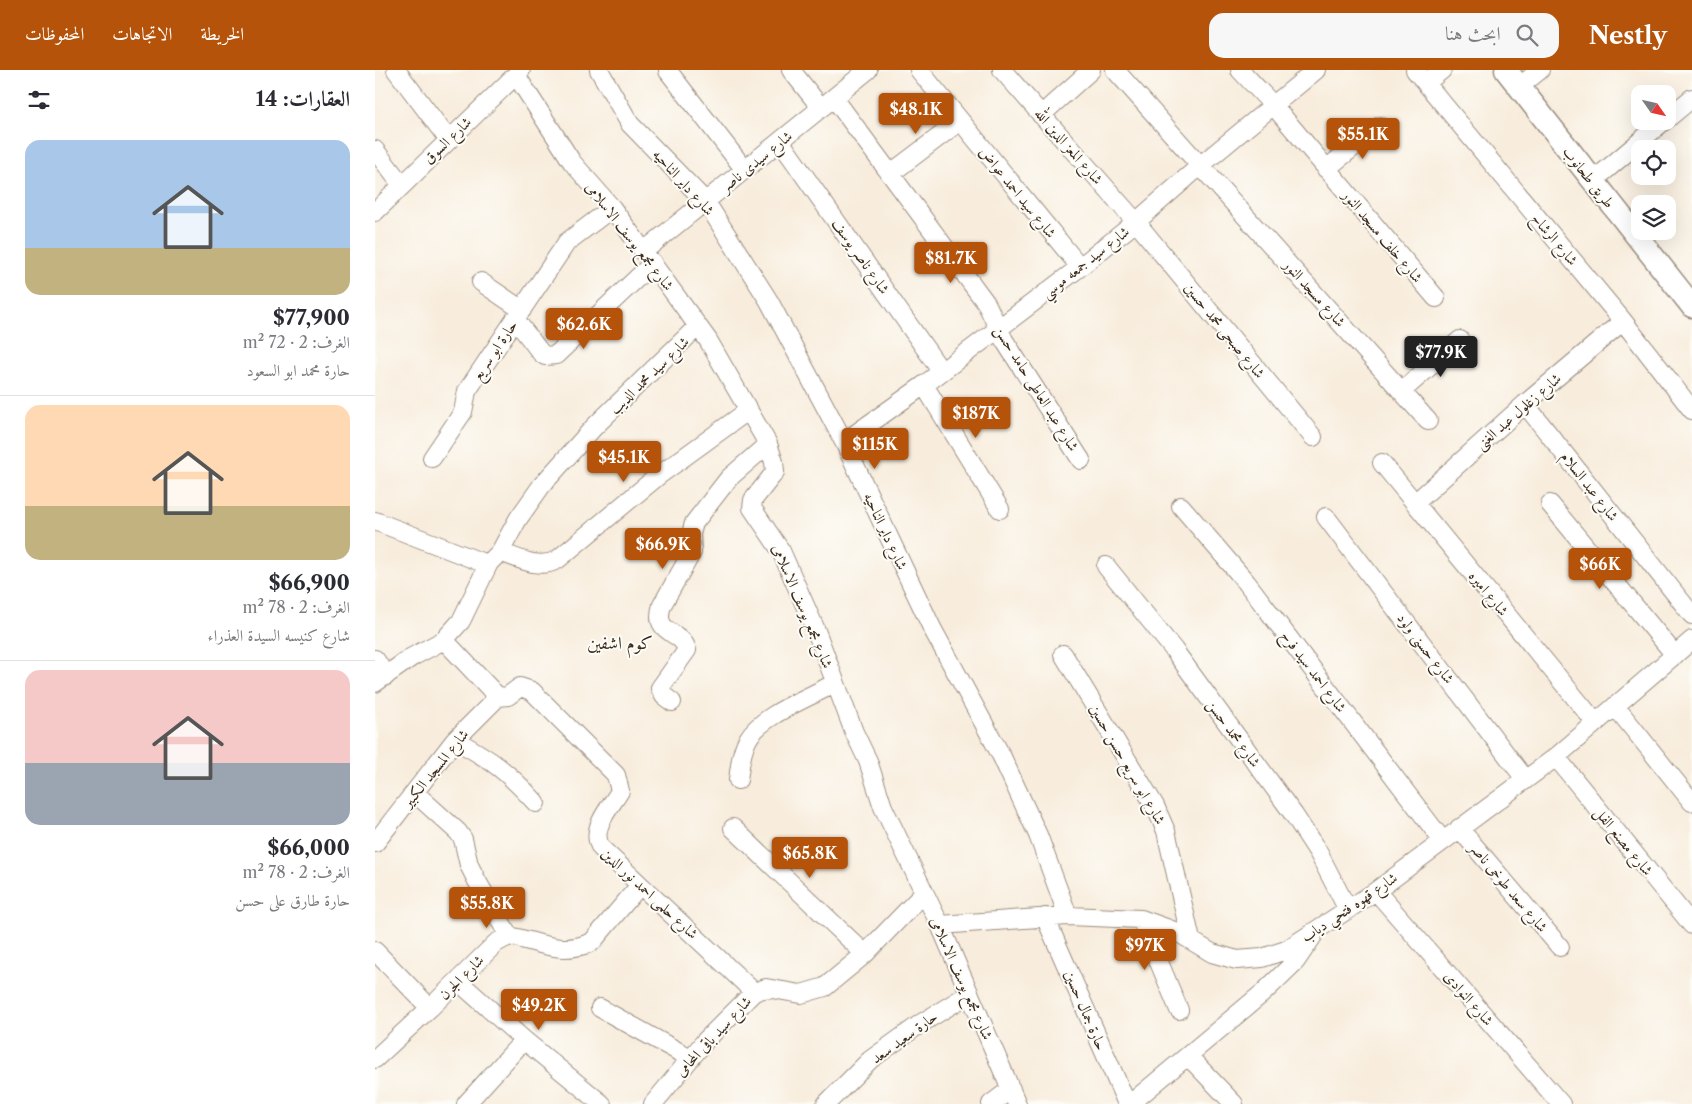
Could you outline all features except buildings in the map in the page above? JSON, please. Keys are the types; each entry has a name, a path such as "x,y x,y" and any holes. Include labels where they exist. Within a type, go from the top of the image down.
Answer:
{"street":[{"path":"396,70 448,139"},
{"name":"شارع داير الناحيه","path":"599,70 630,124 706,202 769,301 844,442 932,628 1002,757 1038,835 1068,916"},
{"name":"شارع عبد العاطى حامد حسن","path":"791,70 828,103 890,174 986,303 1004,340 1081,460"},
{"name":"شارع سيدى ناصر","path":"518,314 541,353 545,356 556,355 648,257 706,202 868,70"},
{"name":"شارع سيد احمد عواض","path":"919,70 1080,267"},
{"name":"شارع المعز الدين الله","path":"1003,70 1136,222"},
{"path":"1041,114 1091,70"},
{"name":"شارع مسجد النور","path":"1115,70 1428,421"},
{"name":"شارع خلف مسجد النور","path":"1241,70 1273,105 1436,298"},
{"name":"شارع سيد جمعه موسي","path":"844,442 924,385 1080,267 1316,70"},
{"path":"1420,77 1442,70"},
{"path":"1513,79 1540,70"},
{"path":"669,71 745,170"},
{"name":"شارع السوق","path":"375,212 401,184 518,72"},
{"name":"شارع مجمع يوسف الاسلامى","path":"518,72 575,167 612,208 699,326 767,444 775,462 775,472 753,500 752,508 781,551 815,628 835,684 868,761 883,807 940,925 1014,1097"},
{"name":"شارع الرشاح","path":"1420,77 1623,321 1692,410"},
{"name":"طريق طحانوب","path":"1513,79 1692,306"},
{"path":"1676,111 1692,98"},
{"path":"890,174 961,121"},
{"path":"1326,169 1380,126"},
{"path":"1593,181 1654,130"},
{"name":"شارع ناصر يوسف","path":"780,142 941,371"},
{"path":"375,150 401,184"},
{"name":"حارة ابو سريع","path":"432,458 463,412 467,390 567,242 612,208"},
{"name":"شارع صبحى محمد حسين","path":"1136,222 1313,438"},
{"path":"481,282 518,314"},
{"name":"شارع زغلول عبد الغنى","path":"1415,503 1525,404 1623,321"},
{"name":"شارع سيد محمد الديب","path":"444,640 461,621 494,557 542,485 594,427 699,326"},
{"path":"1402,391 1460,340"},
{"path":"924,385 1000,509"},
{"name":"شارع عبد السلام","path":"1525,404 1692,615"},
{"path":"375,521 481,562 494,557 548,565 557,560 657,476 749,410"},
{"path":"672,702 664,696 660,688 687,650 683,642 661,624 659,614 661,605 691,552 691,534 695,523 729,478 767,444"},
{"name":"شارع اميره","path":"1382,463 1595,722"},
{"path":"1550,504 1675,655"},
{"name":"شارع احمد سيد فرح","path":"1181,506 1247,583 1441,840"},
{"name":"شارع حسنى ولود","path":"1326,517 1525,780"},
{"name":"شارع محمد حسن","path":"1106,566 1174,650 1294,815 1317,852 1347,910"},
{"path":"375,659 380,679 412,657 444,640 499,696"},
{"name":"شارع قهوه فتحي دياب","path":"940,925 1068,916 1141,919 1156,923 1191,940 1212,954 1237,960 1262,958 1285,950 1376,891 1441,840 1525,780 1555,757 1692,640"},
{"name":"شارع ابو سريع حسن حسين","path":"1063,654 1155,806 1166,830 1191,940"},
{"path":"739,780 742,752 749,738 761,724 835,684"},
{"name":"شارع حلمى احمد نور الدين","path":"499,696 508,696 520,687 528,688 616,775 620,792 597,828 597,842 754,992"},
{"name":"شارع المسجد الكبير","path":"375,843 455,740 499,696"},
{"path":"1615,706 1692,802"},
{"path":"455,740 490,758 515,779 536,804"},
{"name":"شارع مصنع الفل","path":"1555,757 1692,925"},
{"path":"415,793 458,832 463,839 473,872 509,936 552,948 582,947 592,942 640,885"},
{"path":"733,828 865,954"},
{"name":"شارع سعد طوخى ناصر","path":"1459,828 1560,947"},
{"name":"شارع النوادى","path":"1376,891 1561,1104"},
{"name":"شارع سيد باقى المحامى","path":"659,1102 690,1058 754,992 767,988 801,994 825,987 865,954 924,893"},
{"name":"حارة جمال حسين","path":"1045,917 1128,1104"},
{"path":"1141,919 1179,1010"},
{"path":"1128,1104 1264,992 1296,961 1317,930"},
{"name":"شارع الجرن","path":"375,1059 496,943 509,936"},
{"name":"شارع الجرن","path":"377,956 430,1008"},
{"path":"458,981 524,1040 602,1104"},
{"name":"حارة سعيد سعد","path":"826,1104 871,1060 920,1024 969,994"},
{"path":"601,1008 690,1058"},
{"path":"466,1104 524,1040"},
{"path":"1188,1056 1234,1104"},
{"path":"991,1104 1014,1097"}],"district":[{"name":"كوم اشفين","path":"620,643"}]}
